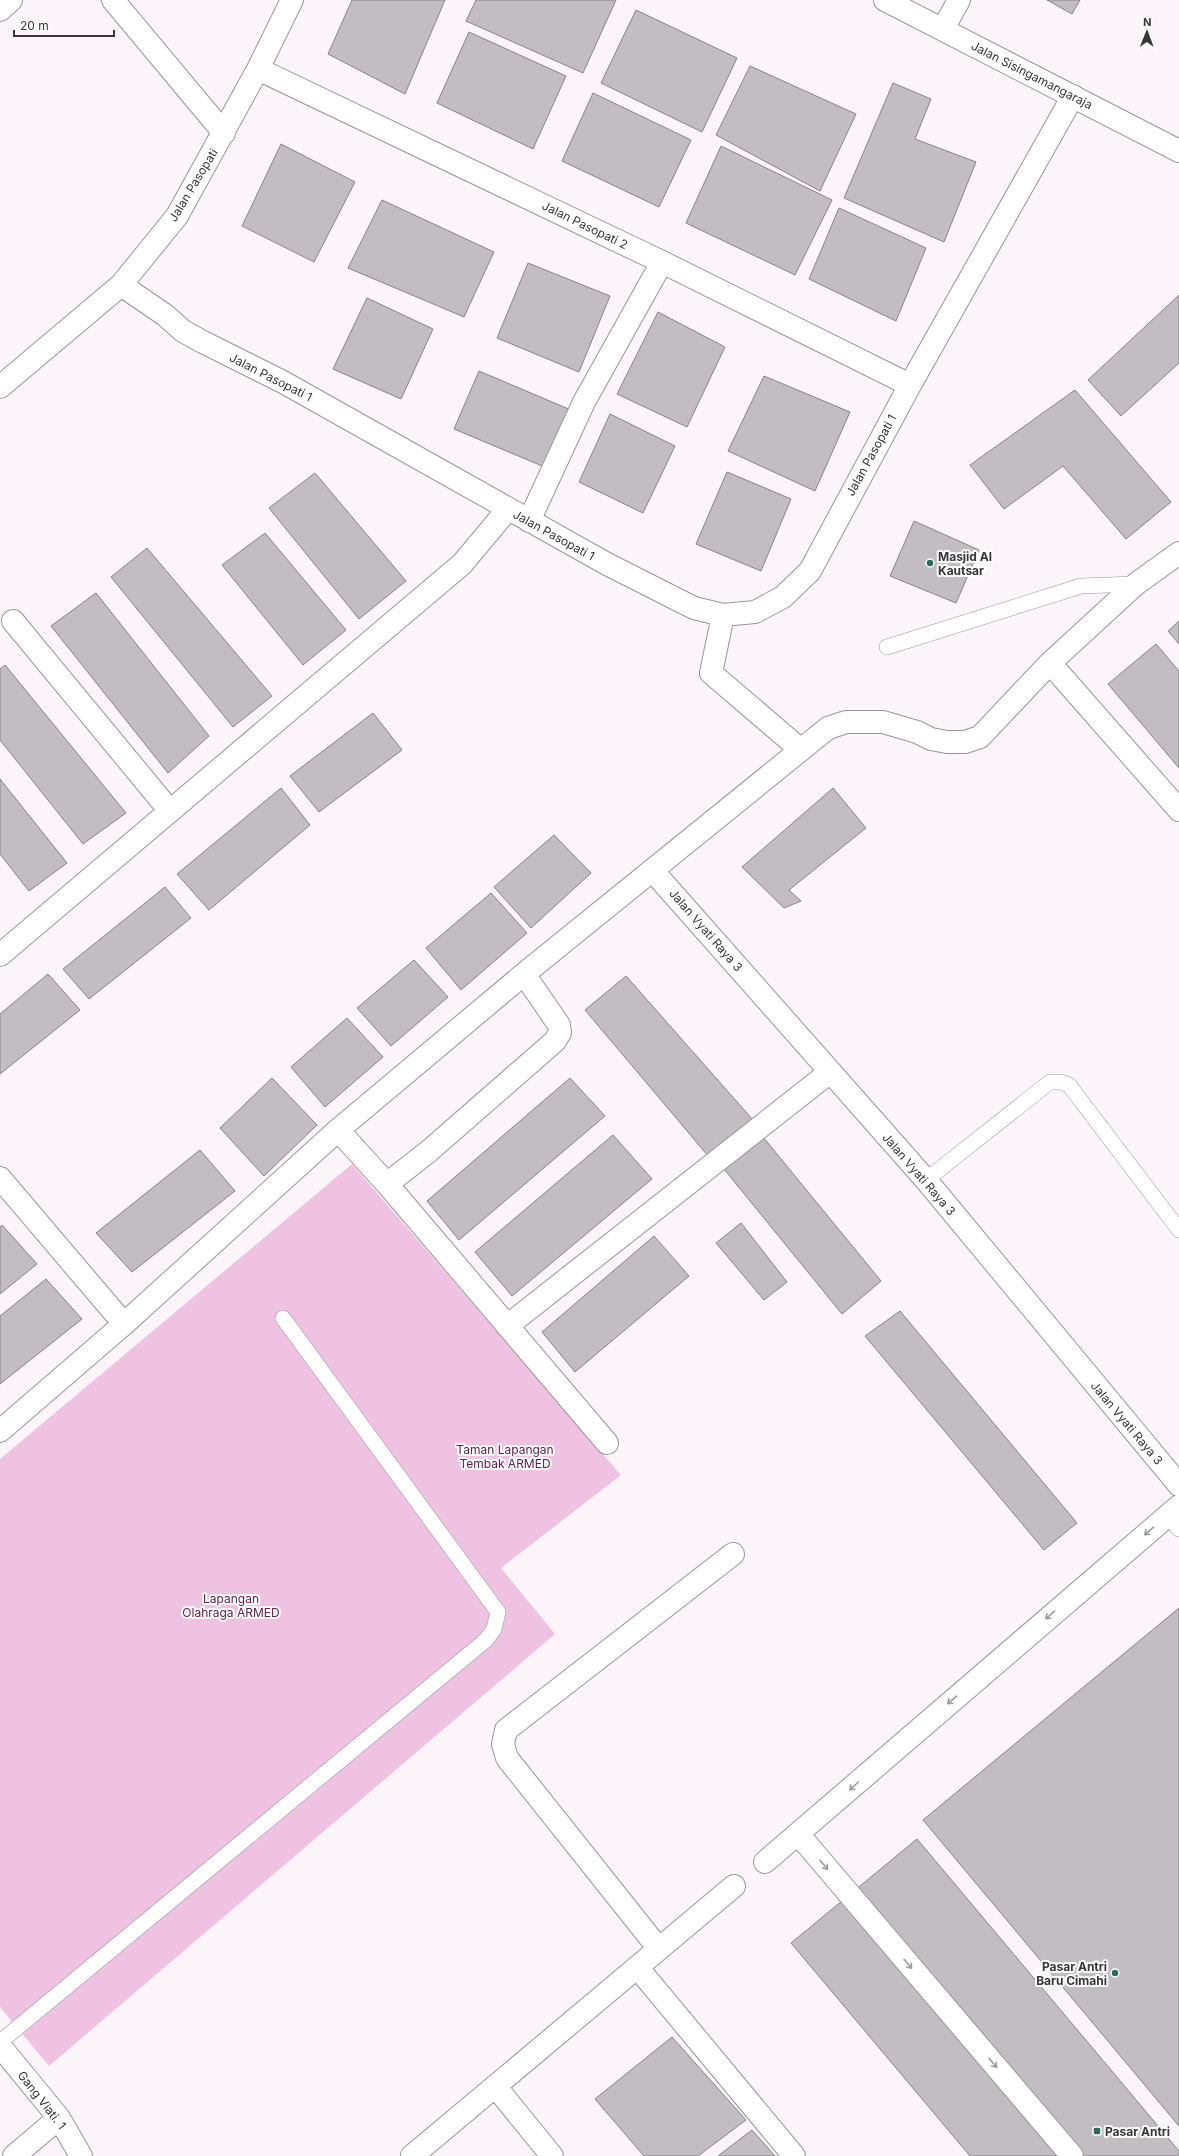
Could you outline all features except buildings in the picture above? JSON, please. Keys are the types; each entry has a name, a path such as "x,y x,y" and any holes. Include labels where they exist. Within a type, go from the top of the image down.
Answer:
{"street":[{"path":"0,10 11,0"},
{"path":"113,0 224,133"},
{"name":"Jalan Pasopati","path":"0,387 121,285 177,216 224,133 292,0"},
{"name":"Jalan Sisingamangaraja","path":"885,0 1179,151"},
{"path":"943,29 959,0"},
{"name":"Jalan Pasopati 2","path":"258,69 662,262 910,385"},
{"name":"Jalan Pasopati 1","path":"121,285 165,315 183,330 203,342 283,382 528,521 607,564 694,608 723,615 755,612 783,597 810,570 910,385 1073,96"},
{"path":"528,521 584,402 662,262"},
{"path":"0,955 462,564 508,509"},
{"path":"0,1430 124,1324 338,1130 524,974 828,728 846,722 883,722 899,728 917,732 930,739 946,742 965,742 980,737 1050,663 1136,584 1179,552"},
{"path":"723,615 711,673 801,750"},
{"path":"13,621 170,811"},
{"path":"1050,663 1179,810"},
{"name":"Jalan Vyati Raya 3","path":"652,870 926,1180 1179,1485"},
{"path":"387,1184 429,1151 556,1042 560,1033 558,1025 524,974"},
{"path":"507,1326 830,1072"},
{"path":"338,1130 387,1184 607,1443"},
{"path":"0,1178 124,1324"},
{"path":"765,1862 799,1835 942,1708 1175,1517"},
{"path":"659,1949 507,1758 503,1744 506,1730 733,1554"},
{"path":"799,1835 1072,2156"},
{"path":"412,2156 734,1886"},
{"path":"637,1967 794,2156"},
{"name":"Gang Viati. 1","path":"0,2046 59,2118 81,2156"},
{"path":"495,2086 552,2156"},
{"path":"14,2156 59,2118"}],"lane":[{"path":"887,647 1081,586 1136,584"},
{"path":"926,1180 1050,1082 1061,1082 1069,1085 1179,1230"},
{"path":"0,2042 486,1640 494,1630 498,1612 283,1318"}],"green space":[{"name":"Lapangan Olahraga ARMED","path":"352,1164 621,1475 501,1568 555,1634 49,2066 0,2007 0,1459"}],"place":[{"name":"Masjid Al Kautsar","path":"930,563"},
{"name":"Pasar Antri Baru Cimahi","path":"1115,1973"},
{"name":"Pasar Antri","path":"1097,2131"}],"park label":[{"name":"Taman Lapangan Tembak ARMED","path":"505,1456"}]}
